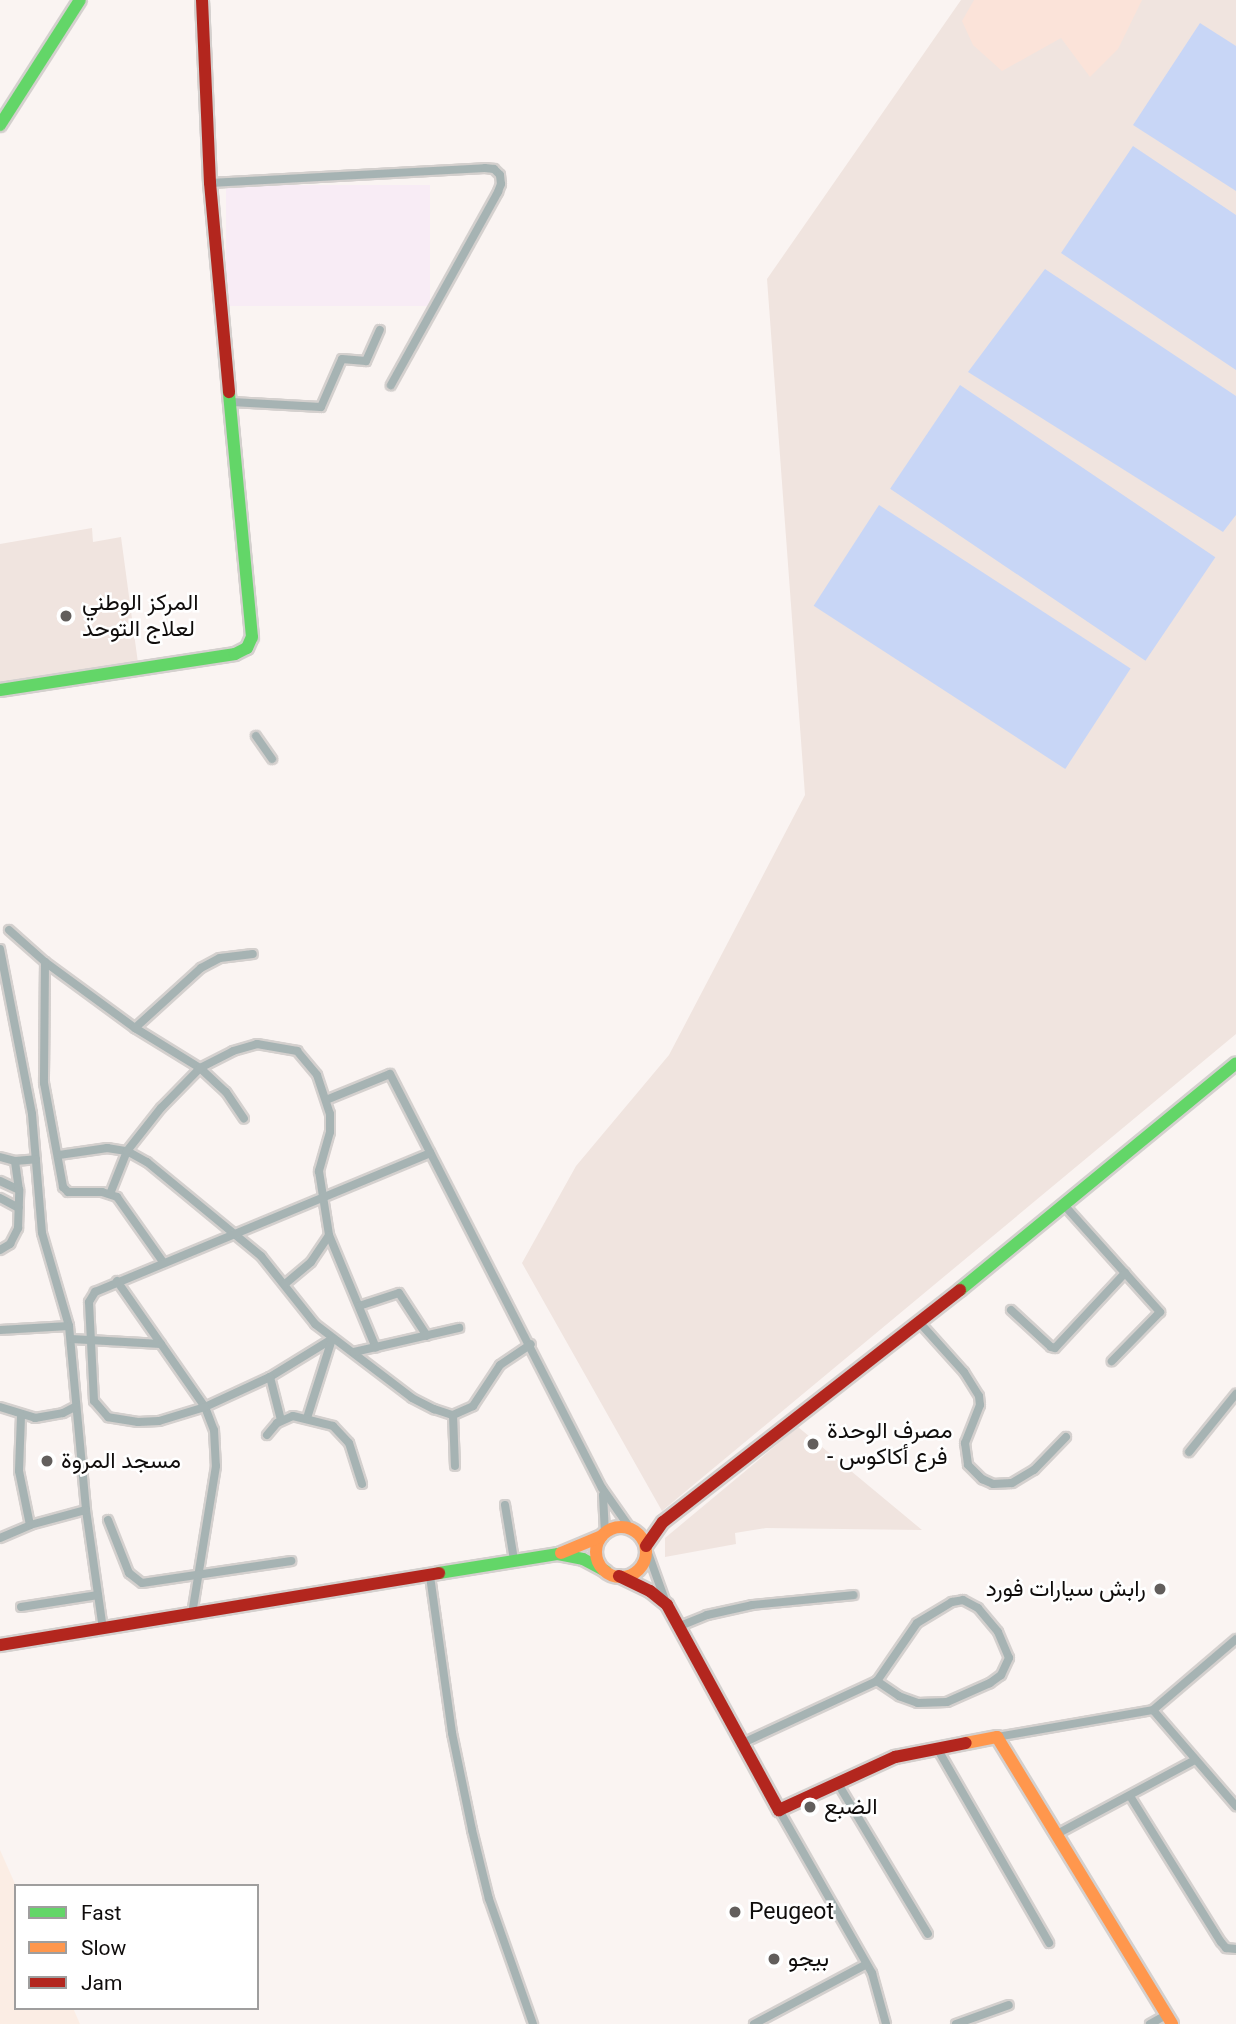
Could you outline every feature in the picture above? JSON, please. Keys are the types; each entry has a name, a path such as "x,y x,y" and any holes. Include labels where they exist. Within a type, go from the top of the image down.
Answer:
{"street":[{"path":"0,125 80,0"},
{"path":"0,690 235,654 247,648 252,630 210,183 202,0"},
{"path":"210,183 485,168 494,169 500,175 498,192 391,385"},
{"path":"232,402 321,407 342,359 366,361 380,330"},
{"path":"256,736 272,759"},
{"path":"9,930 45,962 135,1028 200,1068 226,1092 244,1119"},
{"path":"0,948 28,1092 41,1233 71,1339 86,1510 103,1629"},
{"path":"135,1028 201,968 220,957 253,954"},
{"path":"45,962 44,1083 65,1190 110,1194 123,1202 163,1262"},
{"path":"0,1003 10,1002"},
{"path":"110,1194 127,1151 161,1108 200,1068 233,1051 257,1044 297,1051 307,1061 326,1100 331,1123 319,1162 329,1235 376,1348"},
{"path":"619,1576 639,1570 646,1548 663,1522 920,1323 1236,1063"},
{"path":"326,1100 390,1074 531,1343 602,1488 646,1548 660,1578 667,1605 873,1976 886,2024"},
{"path":"59,1155 99,1149 127,1151 147,1162 234,1233 285,1284 304,1312 332,1339 354,1352 412,1398 453,1415 473,1406 500,1365 531,1343"},
{"path":"332,1339 270,1377 205,1407 152,1422 108,1417 94,1401 90,1340 91,1296 117,1281 430,1153"},
{"path":"0,1157 15,1161 36,1159"},
{"path":"0,1250 16,1237 19,1190 15,1161"},
{"path":"0,1181 19,1190"},
{"path":"0,1198 19,1208"},
{"path":"1064,1205 1160,1312 1112,1361"},
{"path":"285,1284 310,1262 329,1235"},
{"path":"1011,1310 1051,1348 1055,1348 1125,1273"},
{"path":"117,1281 205,1407 214,1430 217,1457 192,1615"},
{"path":"359,1306 400,1293 427,1336"},
{"path":"920,1323 964,1372 979,1396 980,1405 965,1443 968,1465 982,1479 993,1484 1012,1483 1034,1470 1066,1437"},
{"path":"0,1330 69,1326"},
{"path":"354,1352 458,1328"},
{"path":"71,1339 161,1344"},
{"path":"306,1418 332,1339"},
{"path":"270,1377 281,1420"},
{"path":"1189,1452 1236,1394"},
{"path":"0,1407 22,1416 49,1417 75,1407"},
{"path":"453,1415 456,1466"},
{"path":"22,1416 19,1471 30,1524"},
{"path":"267,1435 281,1420 293,1416 332,1426 343,1434 362,1484"},
{"path":"602,1488 604,1534 597,1554 606,1571"},
{"path":"505,1505 514,1560"},
{"path":"0,1538 30,1524 86,1510"},
{"path":"108,1520 129,1573 136,1581 148,1583 291,1560"},
{"path":"0,1645 558,1554 617,1527 633,1529 663,1522"},
{"path":"558,1554 583,1559 650,1591 667,1605"},
{"path":"430,1576 452,1733 472,1830 489,1899 533,2024"},
{"path":"21,1607 98,1595"},
{"path":"680,1626 707,1615 752,1605 854,1595"},
{"path":"743,1743 877,1681 917,1623 938,1608 964,1600 978,1608 998,1632 1009,1658 1001,1675 990,1683 947,1702 918,1703 899,1696 877,1681"},
{"path":"779,1810 895,1757 1153,1710 1236,1639"},
{"path":"1153,1710 1236,1807"},
{"path":"997,1737 1169,2019 1150,2024"},
{"path":"937,1748 1049,1943"},
{"path":"1057,1834 1195,1760"},
{"path":"837,1782 928,1934"},
{"path":"1130,1796 1221,1942 1226,1948 1236,1949"},
{"path":"754,2024 865,1965"},
{"path":"956,2024 1009,2005"}],"shaded area":[{"path":"961,0 1236,0 1236,1034 662,1511 522,1263 576,1166 669,1055 805,795 767,279"},
{"path":"974,0 1142,0 1118,49 1090,77 1061,38 1002,71 973,45 962,21"},
{"path":"226,185 430,185 430,306 226,306"},
{"path":"92,528 93,542 121,537 138,663 0,691 0,544"},
{"path":"798,1427 922,1530 766,1528 735,1533 736,1544 665,1557 665,1538"},
{"path":"0,1850 15,1884 14,2010 74,2010 80,2024 0,2024"}],"water":[{"path":"1200,23 1236,46 1236,191 1133,125"},
{"path":"1133,146 1236,215 1236,370 1061,253"},
{"path":"1045,269 1236,396 1236,515 1223,532 968,372"},
{"path":"960,385 1215,557 1145,661 890,489"},
{"path":"879,505 1131,668 1065,769 814,606"}],"traffic: fast":[{"path":"0,125 80,0"},
{"path":"0,690 235,654 247,648 252,637 229,392"},
{"path":"960,1290 1236,1063"},
{"path":"439,1573 558,1554 583,1559 606,1571"}],"traffic: slow":[{"path":"621,1527 639,1534 646,1552 639,1570 621,1577 603,1570 596,1552 603,1534 621,1527"},
{"path":"561,1553 602,1536"},
{"path":"966,1743 997,1737 1172,2024"}],"traffic: jam":[{"path":"202,0 210,183 229,392"},
{"path":"646,1546 663,1522 960,1290"},
{"path":"0,1645 439,1573"},
{"path":"619,1576 650,1591 667,1605 779,1810 895,1757 966,1743"}],"place":[{"name":"المركز الوطني لعلاج التوحد","path":"66,616"},
{"name":"مصرف الوحدة - فرع أكاكوس","path":"813,1444"},
{"name":"مسجد المروة","path":"47,1461"},
{"name":"رابش سيارات فورد","path":"1160,1589"},
{"name":"الضبع","path":"810,1807"},
{"name":"Peugeot","path":"735,1912"},
{"name":"بيجو","path":"774,1959"}]}
